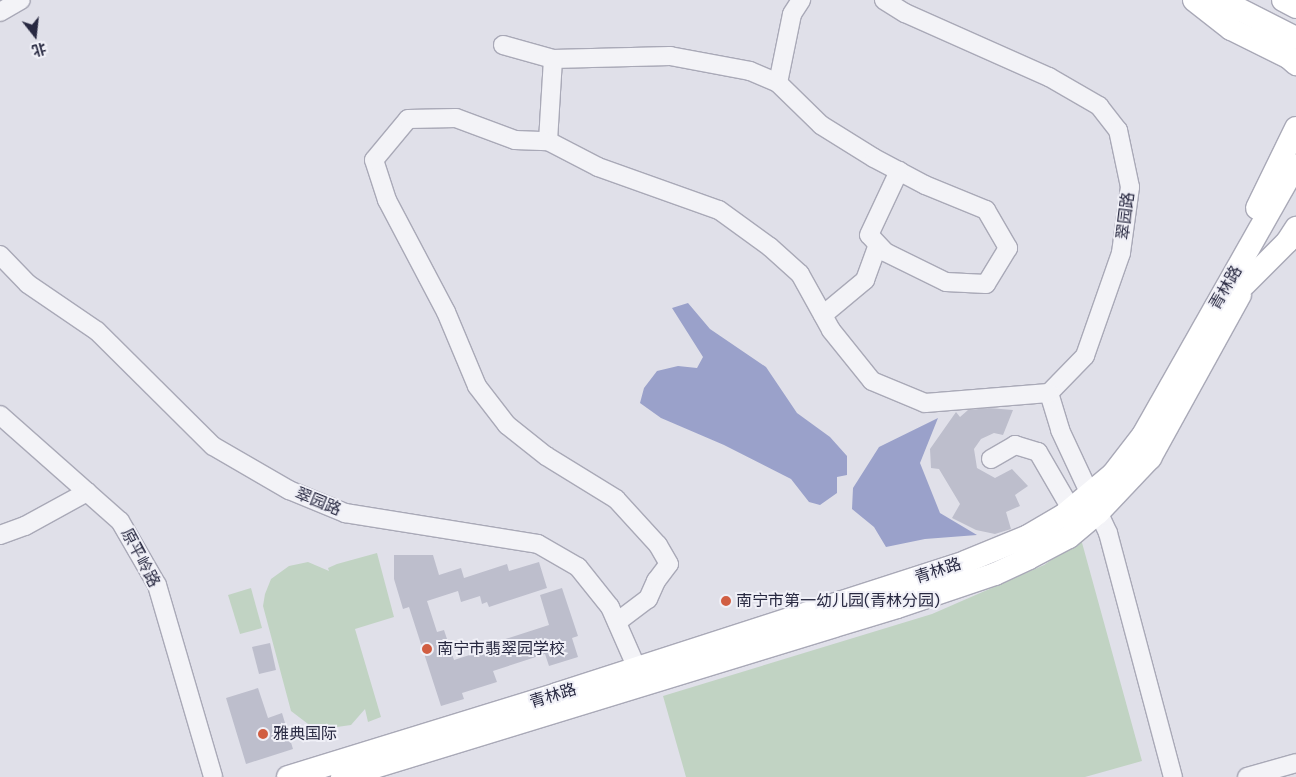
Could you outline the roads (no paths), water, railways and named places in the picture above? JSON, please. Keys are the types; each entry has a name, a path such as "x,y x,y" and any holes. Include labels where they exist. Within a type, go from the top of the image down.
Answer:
{"main road":[{"path":"1194,0 1224,24 1288,57 1296,64"},
{"path":"1221,0 1296,38"},
{"path":"1283,0 1296,7"},
{"path":"1242,275 1260,198 1296,128"},
{"name":"青林路","path":"288,777 995,574 1068,536 1094,504 1150,458 1168,431 1296,165"},
{"name":"青林路","path":"1242,275 1296,196"},
{"path":"1242,275 1286,242 1296,228"},
{"name":"青林路","path":"342,777 641,676 965,562 1028,536 1071,509 1094,504"}],"street":[{"path":"0,12 20,0"},
{"path":"778,83 792,14 801,0"},
{"name":"翠园路","path":"884,0 905,13 1049,76 1099,106 1118,130 1130,187 1121,253 1085,356 1048,393"},
{"path":"503,45 553,59 670,56 750,71 778,83 821,125 899,171 986,210 1008,248 986,284 946,282 885,252 869,235 899,171"},
{"path":"548,141 553,59"},
{"path":"617,622 648,599 656,581 669,564 658,545 616,499 546,456 507,425 477,386 446,312 387,200 374,160 408,119 456,118 515,140 548,141 598,167 719,210 770,247 800,274 823,315 872,381 925,404 1048,393 1060,430 1108,533 1173,777"},
{"path":"823,315 865,280 878,245"},
{"name":"翠园路","path":"0,255 28,284 97,331 213,446 289,490 345,513 538,544 578,567 610,608 641,676"},
{"name":"原平岭路","path":"0,415 120,521 157,585 213,777"},
{"path":"991,459 1015,445 1038,452 1071,509"},
{"path":"0,535 25,526 87,492"},
{"path":"1247,777 1296,763"}],"water":[{"path":"688,303 710,329 766,367 797,413 830,437 847,456 847,475 837,477 837,493 820,505 809,502 791,479 724,445 661,418 640,403 644,388 657,371 678,366 697,368 703,357 672,308"},
{"path":"938,418 920,463 940,513 977,535 925,539 886,547 874,527 852,509 853,488 879,447"}],"place":[{"name":"南宁市第一幼儿园(青林分园)","path":"726,601"},
{"name":"南宁市翡翠园学校","path":"427,649"},
{"name":"雅典国际","path":"263,734"}]}
